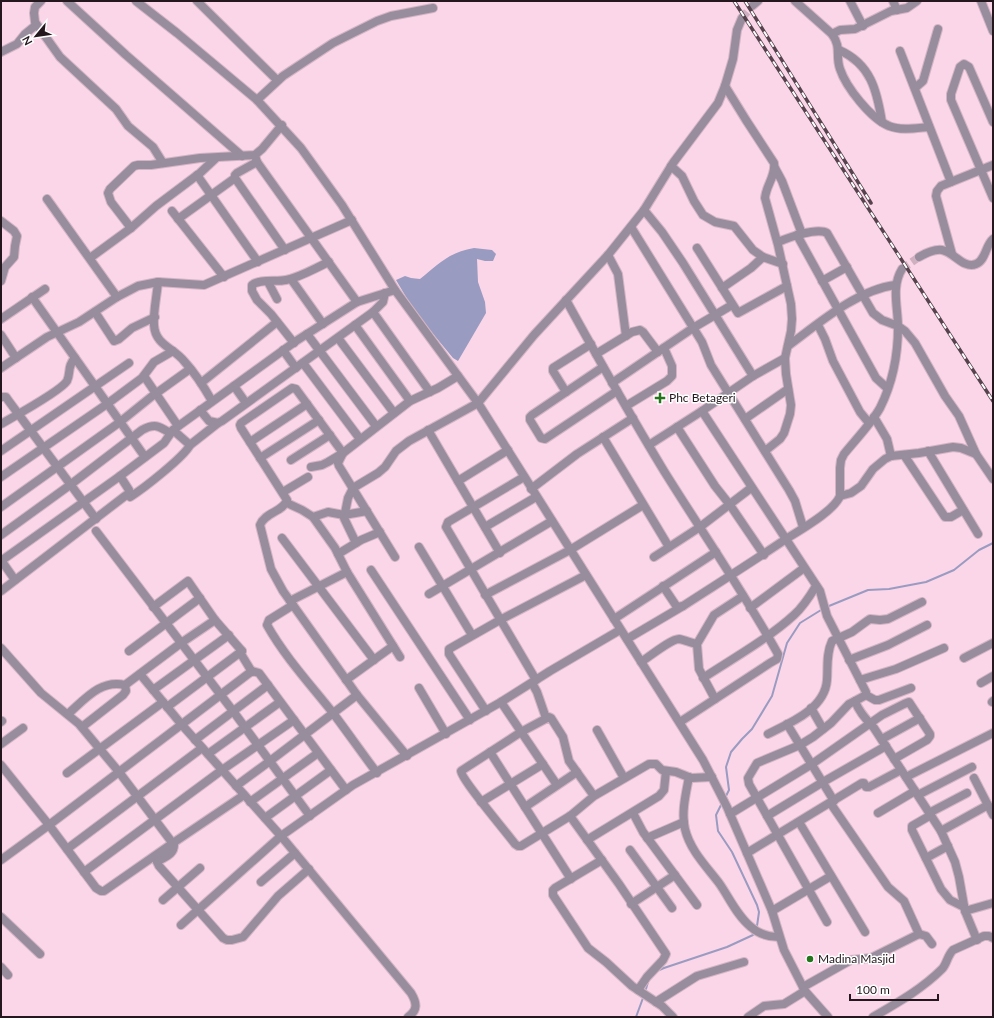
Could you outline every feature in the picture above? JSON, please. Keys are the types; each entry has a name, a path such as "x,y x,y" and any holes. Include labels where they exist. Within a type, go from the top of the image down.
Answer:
{"street":[{"path":"41,1 35,7 34,13 36,25 60,57 116,109 128,126 153,147 162,163"},
{"path":"67,1 148,75 242,156"},
{"path":"136,1 258,100 282,125 301,148 352,220 395,290 478,403 703,760 722,797 772,911 784,950 804,989 828,1017"},
{"path":"197,1 277,80"},
{"path":"795,1 836,39 839,50 839,68 856,98 866,108 888,126 898,128 929,127"},
{"path":"850,1 863,26"},
{"path":"892,1 897,10"},
{"path":"832,34 840,30 855,29 863,26 886,13 907,8 917,1"},
{"path":"981,1 992,27"},
{"path":"258,100 277,80 333,43 377,21 432,8"},
{"path":"356,543 345,523 344,515 348,498 353,488 378,473 402,447 428,430 478,403 514,358 608,255 644,210 671,166 718,103 733,59 736,30 742,18"},
{"path":"1,52 17,44 25,34 36,25"},
{"path":"915,88 923,81 938,29"},
{"path":"839,50 848,54 859,63 868,75 878,97 882,122"},
{"path":"900,51 951,182"},
{"path":"993,122 969,67 964,64 962,65 950,97 993,198"},
{"path":"725,86 770,155 782,182 800,235 837,310 876,378 887,388"},
{"path":"178,219 235,178 237,173 256,159 262,149 282,125"},
{"path":"131,228 111,202 108,193 110,189 134,166 242,156 256,159 357,302"},
{"path":"90,258 131,228 216,158"},
{"path":"952,254 936,196 937,191 941,186 993,165"},
{"path":"671,166 682,176 694,201 703,215 715,222 734,226 753,250 763,257 782,264"},
{"path":"765,451 780,439 784,433 790,414 791,405 785,358 792,319 791,304 778,242 765,198 765,191 775,168"},
{"path":"197,175 258,262"},
{"path":"235,178 285,250"},
{"path":"47,199 117,297"},
{"path":"644,210 662,232 716,314 753,376"},
{"path":"172,211 224,277"},
{"path":"1,368 56,332 73,325 117,297 138,286 158,282 204,285 352,220"},
{"path":"1,221 14,231 17,236 14,257 4,267 1,281"},
{"path":"631,227 705,348 711,365 795,501 803,527"},
{"path":"778,242 800,235 821,231 827,233 876,317 898,326 909,335 919,350 944,396 959,416 976,454 993,479"},
{"path":"919,257 935,250 943,250 952,254 966,264 976,264 981,260 989,243 993,239"},
{"path":"697,248 738,313 787,286"},
{"path":"608,255 618,274 626,336"},
{"path":"722,288 751,268 763,257"},
{"path":"294,343 256,300 252,287 254,283 291,279 329,262"},
{"path":"822,281 847,267"},
{"path":"627,639 764,555 838,501 840,496 841,460 880,407 887,388 896,355 898,326 895,286 898,275 902,269"},
{"path":"291,279 323,324"},
{"path":"158,282 154,317 154,325 158,338 164,346 183,359 212,401"},
{"path":"268,282 277,299"},
{"path":"788,346 837,310 887,286 895,286"},
{"path":"1,319 45,289"},
{"path":"15,580 1,561 164,443 174,430 212,401 307,334 357,302 395,290"},
{"path":"130,496 172,464 189,449 190,445 218,423 300,366 373,312 382,302 385,293"},
{"path":"32,298 145,457"},
{"path":"566,300 612,383 649,445 778,654 776,659 680,722"},
{"path":"612,383 693,328 732,305"},
{"path":"95,312 114,341 119,339 132,328 154,317"},
{"path":"373,312 430,392"},
{"path":"201,383 277,322"},
{"path":"818,324 826,338 837,368 860,412 871,420 885,435 891,456"},
{"path":"355,325 410,401"},
{"path":"596,354 636,330 640,330 661,350 672,366 672,376 667,381 626,406"},
{"path":"307,334 376,426"},
{"path":"1,336 16,358"},
{"path":"338,338 394,413"},
{"path":"566,392 553,368 591,344"},
{"path":"284,350 300,366 360,439"},
{"path":"1,477 107,404 144,376 151,366 173,351"},
{"path":"1,424 64,384 68,377 69,366 75,358"},
{"path":"649,445 753,376 785,358"},
{"path":"1,450 129,363"},
{"path":"603,367 530,417 543,439 547,438 617,391"},
{"path":"1,507 120,422 156,393 190,369"},
{"path":"144,376 156,393 174,430 190,445"},
{"path":"311,467 322,465 341,457 376,426 410,401 430,392 458,376"},
{"path":"234,386 246,403"},
{"path":"287,503 283,492 240,425 292,388 296,389 330,435 341,457 353,488 395,557"},
{"path":"745,419 788,389"},
{"path":"1,396 6,397 96,519"},
{"path":"250,442 307,404"},
{"path":"200,410 209,421 218,423"},
{"path":"702,411 816,586 822,597 827,616 866,694 875,700 879,700 911,688"},
{"path":"531,488 603,437 633,418"},
{"path":"263,463 318,420"},
{"path":"1,535 132,439 142,430 155,425 174,430"},
{"path":"677,427 715,486 730,505 764,555"},
{"path":"428,430 500,552"},
{"path":"291,460 330,435"},
{"path":"603,437 669,548"},
{"path":"840,496 851,493 861,486 873,469 891,456 953,447 961,448 976,454"},
{"path":"458,481 508,450"},
{"path":"928,451 978,534"},
{"path":"904,455 945,517 951,517 963,510"},
{"path":"1,591 128,494 129,490 120,476"},
{"path":"283,492 308,477"},
{"path":"524,477 448,522 446,526 534,681 546,718"},
{"path":"654,557 700,527 751,488"},
{"path":"485,527 536,497"},
{"path":"287,503 302,510 313,518 338,554 347,572 400,657"},
{"path":"287,503 264,518 260,525 271,569 292,603 346,680 407,756"},
{"path":"485,595 570,550 644,505"},
{"path":"313,518 328,512 352,515 367,511"},
{"path":"429,594 471,571 552,521"},
{"path":"96,531 233,711 310,816"},
{"path":"338,554 356,543 380,532"},
{"path":"282,538 374,660"},
{"path":"420,547 472,635"},
{"path":"614,618 716,552"},
{"path":"750,608 804,568"},
{"path":"371,570 470,720"},
{"path":"347,572 319,586 292,603 269,620 267,625 294,666 333,713 377,773"},
{"path":"486,711 448,651 451,647 472,635 586,575"},
{"path":"153,607 188,581 216,620 242,651 241,654 252,671 258,673 268,685 346,790"},
{"path":"663,586 677,607 683,606"},
{"path":"703,678 767,636 794,615 802,607 816,586"},
{"path":"715,699 698,666 697,644 714,615 743,596"},
{"path":"129,652 200,598"},
{"path":"768,734 802,716 823,694 826,689 827,661 832,641 852,632 870,619 888,619 922,602"},
{"path":"68,714 93,692 107,684 114,683 125,685 181,643 216,620"},
{"path":"849,660 888,645 927,625"},
{"path":"180,925 281,836 346,790 486,711 620,630"},
{"path":"153,690 228,635"},
{"path":"641,662 674,640 697,644"},
{"path":"964,658 993,643"},
{"path":"346,680 393,646"},
{"path":"1,648 50,702 68,714 82,727 155,819 173,843 174,847 174,850 157,864 223,938 227,940 239,939 246,934 278,896 309,869"},
{"path":"860,680 896,670 944,648"},
{"path":"67,773 242,651"},
{"path":"1,860 49,826 252,671"},
{"path":"140,674 195,740 281,836 411,993 415,1000 416,1006 415,1011 408,1017"},
{"path":"980,683 993,676"},
{"path":"82,727 124,695 126,691 125,685"},
{"path":"195,740 268,685"},
{"path":"419,688 446,734"},
{"path":"236,786 357,694"},
{"path":"828,922 749,784 748,778 754,766 761,761 800,745 823,729 845,708 866,694"},
{"path":"855,701 864,718 884,743 941,831 959,877 964,909 977,940"},
{"path":"208,754 280,702"},
{"path":"501,702 557,785"},
{"path":"728,811 757,798 812,764 882,715 907,702 912,704 930,734 929,738 894,759"},
{"path":"811,708 823,729"},
{"path":"594,796 567,756 563,737 552,718 549,717 521,732 461,771 462,776 481,802 518,846 525,844 570,816 594,796 649,764 656,764 662,770 676,772 696,779 712,777"},
{"path":"767,816 884,743 920,718"},
{"path":"84,872 222,770 294,720"},
{"path":"787,724 834,801"},
{"path":"1,744 23,728"},
{"path":"597,730 624,778"},
{"path":"906,777 993,733"},
{"path":"67,849 202,748"},
{"path":"490,752 571,879"},
{"path":"250,802 318,753"},
{"path":"481,802 543,764"},
{"path":"1,766 84,872 99,890 104,891 244,795"},
{"path":"878,813 916,793 972,767"},
{"path":"265,818 331,770"},
{"path":"747,854 862,783 864,783 868,788 901,770"},
{"path":"587,840 617,820 633,813 662,793 665,786 666,771"},
{"path":"525,807 577,772"},
{"path":"689,777 684,810 684,822 686,834 696,853 720,884 745,921 758,932 771,937 779,937"},
{"path":"974,778 993,815"},
{"path":"967,793 930,814 914,824 912,827 945,896 964,909 993,903"},
{"path":"941,831 987,803 993,796"},
{"path":"834,801 831,804 888,887 904,901 919,934"},
{"path":"633,813 647,838 697,905"},
{"path":"570,816 666,954 663,960 647,977 638,990"},
{"path":"647,838 684,822"},
{"path":"799,822 865,932"},
{"path":"926,858 948,846"},
{"path":"630,850 656,888 672,908"},
{"path":"261,882 295,853"},
{"path":"602,860 555,888 553,890 553,895 588,948 673,1017"},
{"path":"163,900 200,868"},
{"path":"631,904 675,875"},
{"path":"772,911 831,876"},
{"path":"1,917 40,954"},
{"path":"748,1017 764,1006 784,1004 804,989 851,960 871,958 919,934 926,936 932,944"},
{"path":"873,1017 915,992 943,968 953,950 977,940 992,936"},
{"path":"656,1002 697,976 744,962"},
{"path":"1,967 8,975"}],"water":[{"path":"474,248 492,250 496,254 493,261 477,259 478,282 485,302 486,313 458,361 453,358 415,312 396,280 405,276 420,279 451,256 458,252"}],"waterway":[{"path":"829,606 868,590 889,589 926,582 954,570 979,550 993,543"},
{"path":"725,798 729,790 726,767 731,752 752,729 772,696 787,643 800,623 821,610"},
{"path":"722,803 716,815 718,831 732,852 757,905 759,912 757,926"},
{"path":"657,971 727,947 753,935"},
{"path":"646,989 648,982"},
{"path":"636,1017 643,998"}],"tunnel":[{"path":"742,18 752,6"},
{"path":"902,269 919,257"}],"railway":[{"path":"734,1 993,401"},
{"path":"745,1 871,203"}],"place":[{"name":"Phc Betageri","path":"660,398"},
{"name":"Madina Masjid","path":"810,959"}]}
